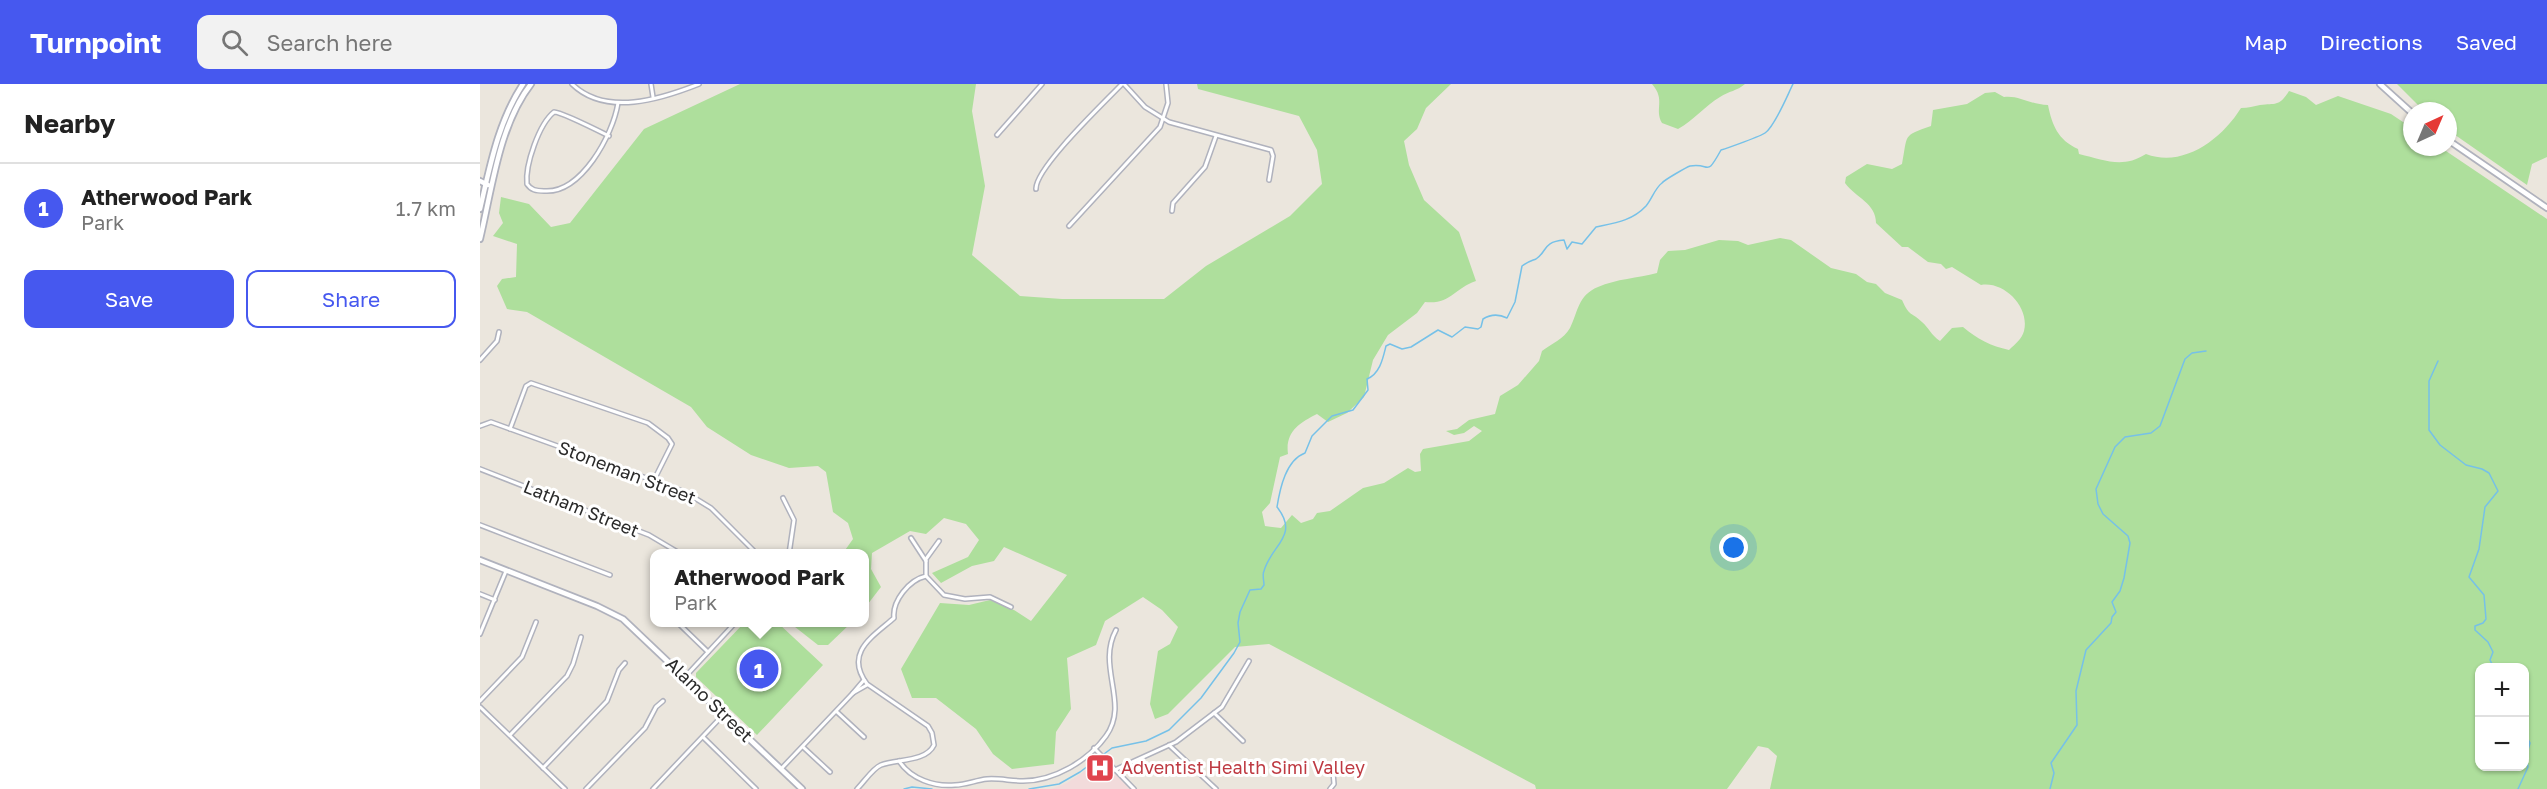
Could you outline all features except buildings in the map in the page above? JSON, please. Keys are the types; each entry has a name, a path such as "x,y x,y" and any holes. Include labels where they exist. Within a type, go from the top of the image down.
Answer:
{"main road":[{"path":"480,209 482,189 503,121 523,84"},
{"path":"480,239 507,128 531,84"},
{"path":"2380,84 2403,104"},
{"path":"2457,146 2547,208"},
{"path":"480,181 486,182 492,189"},
{"path":"482,189 492,189"},
{"name":"Alamo Street","path":"480,561 610,612 634,627 802,789"}],"street":[{"path":"572,84 590,96 618,103 652,97 699,84"},
{"path":"651,84 652,97"},
{"path":"997,135 1041,84"},
{"path":"1036,189 1036,184 1047,164 1123,84 1144,107 1164,119 1216,136 1268,149 1273,153 1269,180"},
{"path":"1069,226 1155,135 1164,119 1168,103 1166,84"},
{"path":"609,136 570,119 562,112 554,112 546,120 534,145 527,184 533,190 550,191 572,183 609,136 615,121 618,103"},
{"path":"1172,211 1173,203 1205,167 1216,136"},
{"path":"480,360 497,341 499,332"},
{"path":"510,429 525,386 531,383 643,421 668,438 672,444 654,480"},
{"name":"Stoneman Street","path":"480,426 489,422 685,492 711,508 752,549"},
{"name":"Latham Street","path":"480,469 649,535 673,549"},
{"path":"783,498 794,520 790,549"},
{"path":"480,525 610,575"},
{"path":"910,538 926,562"},
{"path":"939,541 926,562 926,576 944,595 965,599 990,597 1011,607"},
{"path":"480,634 506,571"},
{"path":"857,789 880,765 931,750 934,740 927,726 867,684 858,660 860,651 867,641 894,618 894,604 916,579 926,576"},
{"path":"480,594 495,600"},
{"path":"480,701 522,657 536,622"},
{"path":"682,627 708,652"},
{"path":"686,677 731,627"},
{"path":"899,761 916,778 955,786 985,779 1031,780 1048,777 1072,766 1095,749 1105,737 1113,719 1115,696 1108,656 1116,630"},
{"path":"510,735 567,676 581,637"},
{"path":"1108,773 1169,745 1222,707 1249,661"},
{"path":"543,768 607,701 625,663"},
{"path":"854,693 855,688 864,680"},
{"path":"781,769 854,693 867,684"},
{"path":"586,789 645,728 656,707 663,701"},
{"path":"480,707 565,789"},
{"path":"837,712 864,737"},
{"path":"1214,713 1243,741"},
{"path":"655,788 724,714"},
{"path":"703,737 756,789"},
{"path":"1169,745 1216,789"},
{"path":"803,747 830,772"},
{"path":"1095,749 1134,789"},
{"path":"1330,789 1334,784 1333,772"}],"shaded area":[{"name":"Adventist Health Simi Valley","path":"1101,760 1130,789 1051,789 1067,783"}],"green space":[{"path":"740,84 976,84 972,111 985,186 972,255 1020,296 1062,299 1164,299 1206,266 1290,216 1322,184 1317,150 1299,116 1198,89 1197,84 1451,84 1426,108 1417,129 1404,141 1409,165 1424,200 1459,232 1476,281 1447,299 1425,302 1417,313 1388,335 1373,360 1364,397 1347,413 1328,422 1317,414 1304,421 1291,434 1288,454 1280,457 1270,503 1262,512 1265,526 1281,528 1292,515 1301,523 1313,519 1317,513 1330,511 1363,488 1384,483 1408,468 1415,472 1421,471 1420,454 1423,449 1469,441 1482,431 1474,426 1464,433 1454,435 1446,431 1457,429 1469,420 1495,414 1500,396 1518,385 1539,361 1542,351 1567,332 1579,304 1591,290 1620,280 1657,273 1660,260 1668,251 1685,250 1719,240 1738,241 1748,245 1780,238 1791,240 1831,268 1856,274 1867,282 1876,284 1885,293 1902,300 1909,312 1940,341 1952,328 1963,327 1984,342 2009,350 2022,336 2025,322 2023,313 2013,297 1998,287 1981,285 1952,267 1946,269 1941,264 1928,262 1908,247 1902,247 1876,223 1873,210 1845,183 1846,177 1867,164 1892,169 1902,164 1906,141 1915,132 1931,126 1933,110 1967,104 1985,93 1995,92 2004,97 2015,97 2048,105 2057,131 2065,141 2078,149 2079,154 2105,161 2121,162 2137,159 2146,154 2174,157 2187,154 2200,148 2223,131 2241,108 2277,103 2289,91 2306,97 2316,105 2338,96 2391,114 2403,122 2403,156 2453,156 2547,219 2547,789 1770,789 1777,756 1768,748 1758,746 1727,789 1536,789 1535,785 1269,644 1235,647 1168,714 1155,719 1150,704 1158,651 1170,644 1178,627 1162,610 1143,597 1105,621 1096,645 1067,658 1071,709 1056,732 1054,764 1012,769 993,754 976,729 936,698 912,698 901,669 940,603 969,605 990,600 1014,610 1031,621 1067,575 1004,547 994,561 972,566 941,583 932,573 968,557 979,540 966,524 944,518 926,534 910,531 872,553 871,569 881,587 869,603 869,549 846,549 853,539 848,523 833,512 826,472 818,466 789,468 751,455 707,427 691,407 527,312 507,309 497,286 502,279 516,277 517,244 493,236 503,223 499,213 501,197 529,204 551,227 570,223 644,129"},
{"path":"1652,84 1745,84 1723,95 1678,129 1662,123 1658,95"},
{"path":"2397,84 2547,84 2547,157 2532,164 2527,185 2457,136 2457,102 2415,102"},
{"path":"740,627 782,627 823,665 757,735 696,677 696,673"},
{"path":"795,627 847,627 828,645 818,645"}],"waterway":[{"path":"1029,789 1059,784 1080,772 1112,748 1146,741 1169,730 1201,698 1240,642 1238,623 1240,612 1250,590 1261,589 1264,585 1263,574 1285,533 1286,526 1277,507 1282,483 1289,468 1298,457 1305,453 1312,436 1332,416 1353,410 1368,390 1367,379 1378,370 1386,346 1390,344 1402,349 1411,347 1438,330 1452,337 1465,327 1478,329 1483,319 1489,316 1498,315 1507,318 1515,302 1522,266 1540,256 1552,243 1564,240 1567,249 1572,242 1582,244 1596,227 1623,221 1635,215 1646,206 1664,181 1690,166 1710,167 1721,150 1765,133 1777,118 1793,84"},
{"path":"2050,789 2054,773 2051,763 2077,725 2076,691 2086,650 2111,623 2116,612 2112,602 2120,591 2124,578 2130,543 2128,536 2103,514 2098,504 2096,489 2115,447 2125,437 2151,433 2160,426 2185,359 2192,353 2206,351"},
{"path":"2438,361 2429,381 2429,430 2440,445 2466,465 2489,473 2498,491 2485,507 2479,549 2469,577 2484,595 2486,619 2475,626 2475,630 2488,642 2493,652 2490,660 2492,663"},
{"path":"2529,741 2529,746"},
{"path":"2518,789 2526,771"},
{"path":"904,789 912,787 932,789"}],"place":[{"name":"Atherwood Park","path":"759,669"},
{"name":"Adventist Health Simi Valley","path":"1100,768"}]}
